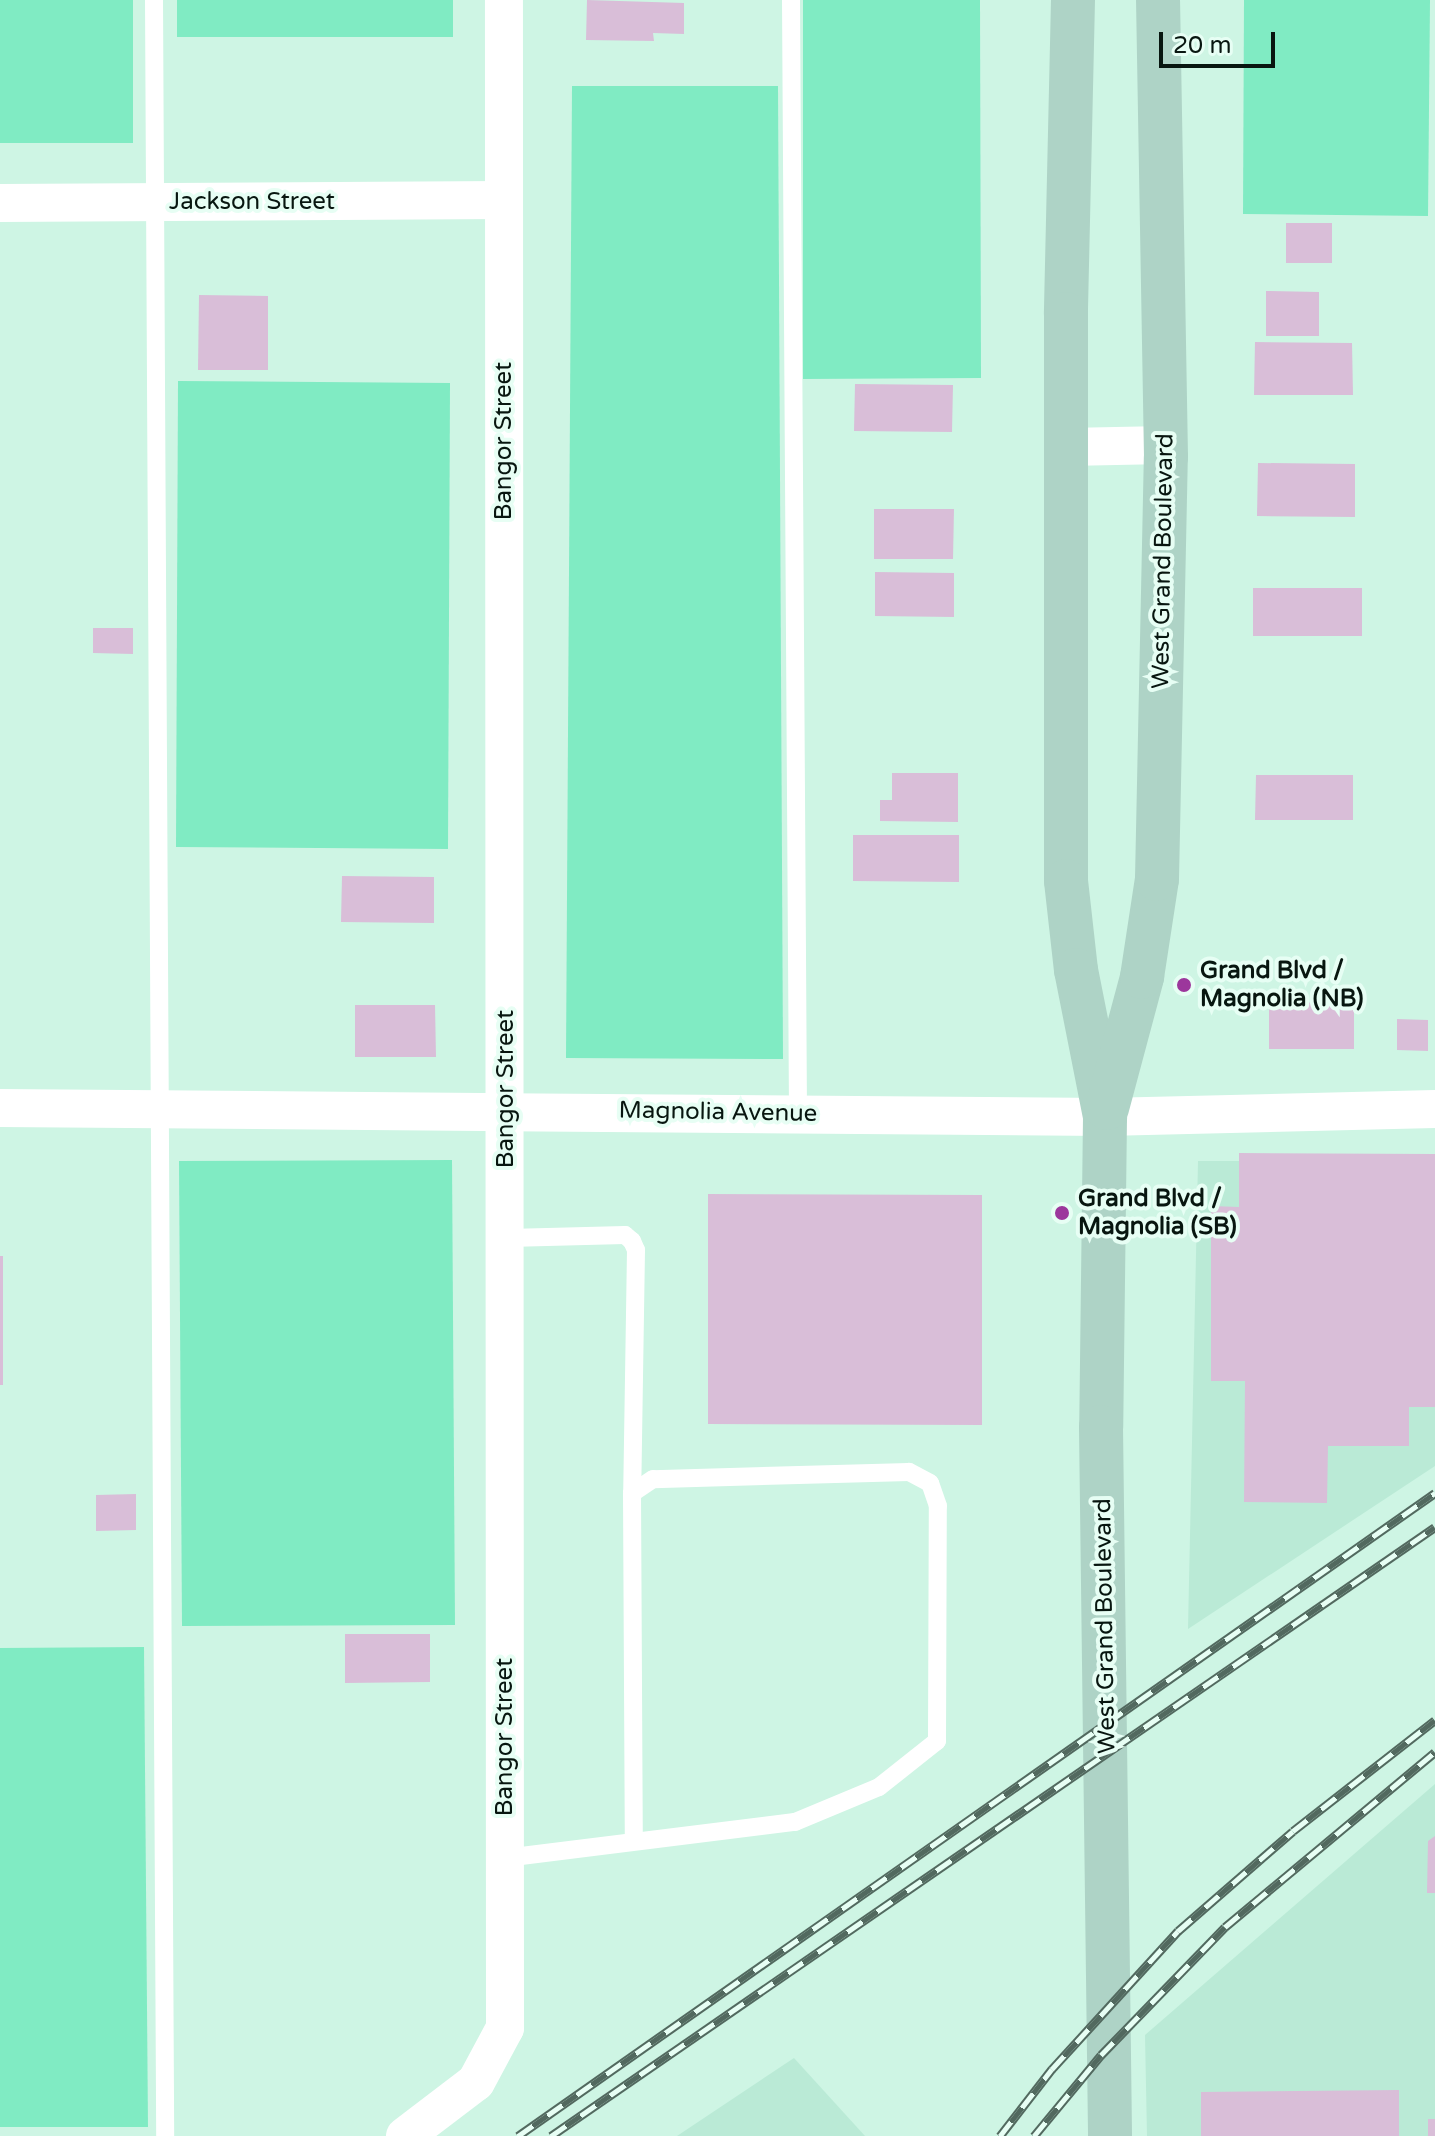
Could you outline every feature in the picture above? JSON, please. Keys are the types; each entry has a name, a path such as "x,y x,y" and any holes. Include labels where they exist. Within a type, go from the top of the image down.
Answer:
{"main road":[{"name":"West Grand Boulevard","path":"1073,0 1067,447 1066,881 1076,970 1105,1117 1101,1427 1110,2136"},
{"name":"West Grand Boulevard","path":"1105,1117 1142,977 1157,879 1165,445 1158,0"}],"street":[{"name":"Bangor Street","path":"405,2136 476,2082 505,2028 504,0"},
{"name":"Jackson Street","path":"0,203 504,200"},
{"path":"1067,447 1165,445"},
{"name":"Magnolia Avenue","path":"0,1108 506,1109 1105,1117 1435,1109"}],"lane":[{"path":"154,0 153,203 163,1108 165,2136"},
{"path":"791,0 798,1113"},
{"path":"506,1238 625,1235 636,1250 632,1493 634,1841"},
{"path":"505,1858 795,1822 879,1787 937,1741 938,1506 930,1483 909,1472 653,1479 632,1493"}],"shaded area":[{"path":"1198,1161 1435,1161 1435,1466 1188,1629"},
{"path":"1435,1784 1435,2136 1147,2136 1145,2035"},
{"path":"794,2058 865,2136 677,2136"}],"green space":[{"path":"0,0 133,0 133,143 0,143"},
{"path":"177,0 453,0 453,37 177,37"},
{"path":"803,0 980,0 981,378 803,379"},
{"path":"1244,0 1430,0 1428,216 1243,214"},
{"path":"572,86 778,86 783,1059 566,1058"},
{"path":"178,381 450,383 448,849 176,847"},
{"path":"452,1160 455,1625 182,1626 179,1161"},
{"path":"144,1647 148,2127 0,2127 0,1648"}],"building":[{"path":"587,0 684,3 684,34 653,33 654,41 586,40"},
{"path":"1286,223 1332,223 1332,263 1286,263"},
{"path":"1266,291 1319,292 1319,336 1266,336"},
{"path":"199,295 268,296 268,370 198,370"},
{"path":"1255,342 1352,343 1353,395 1254,395"},
{"path":"855,384 953,385 952,432 854,431"},
{"path":"1258,463 1355,464 1355,517 1257,516"},
{"path":"874,509 954,509 953,559 874,559"},
{"path":"875,572 954,573 954,617 875,616"},
{"path":"1253,588 1362,588 1362,636 1253,636"},
{"path":"93,628 133,628 133,654 93,653"},
{"path":"892,773 958,773 958,822 880,821 880,800 892,800"},
{"path":"1256,775 1353,775 1353,820 1255,820"},
{"path":"853,835 959,835 959,882 853,881"},
{"path":"342,876 434,877 434,923 341,922"},
{"path":"1269,1002 1354,1003 1354,1049 1269,1049"},
{"path":"355,1005 435,1005 436,1057 355,1057"},
{"path":"1397,1019 1428,1020 1428,1051 1397,1050"},
{"path":"1239,1153 1435,1154 1435,1407 1409,1407 1409,1446 1328,1446 1327,1503 1244,1502 1245,1381 1211,1381 1211,1206 1239,1207"},
{"path":"708,1194 982,1195 982,1425 708,1424"},
{"path":"0,1256 3,1256 3,1385 0,1385"},
{"path":"136,1494 136,1530 96,1531 96,1495"},
{"path":"345,1634 430,1634 430,1682 345,1683"},
{"path":"1435,1836 1435,1893 1427,1893 1428,1841"},
{"path":"1399,2090 1399,2136 1201,2136 1201,2092"},
{"path":"1428,2119 1435,2119 1435,2136 1428,2136"}],"railway":[{"path":"518,2136 1435,1493"},
{"path":"551,2136 1435,1527"},
{"path":"1000,2136 1052,2069 1178,1931 1293,1831 1435,1720"},
{"path":"1034,2136 1101,2055 1225,1927 1435,1752"}],"place":[{"name":"Grand Blvd / Magnolia (NB)","path":"1184,985"},
{"name":"Grand Blvd / Magnolia (SB)","path":"1062,1213"}]}
